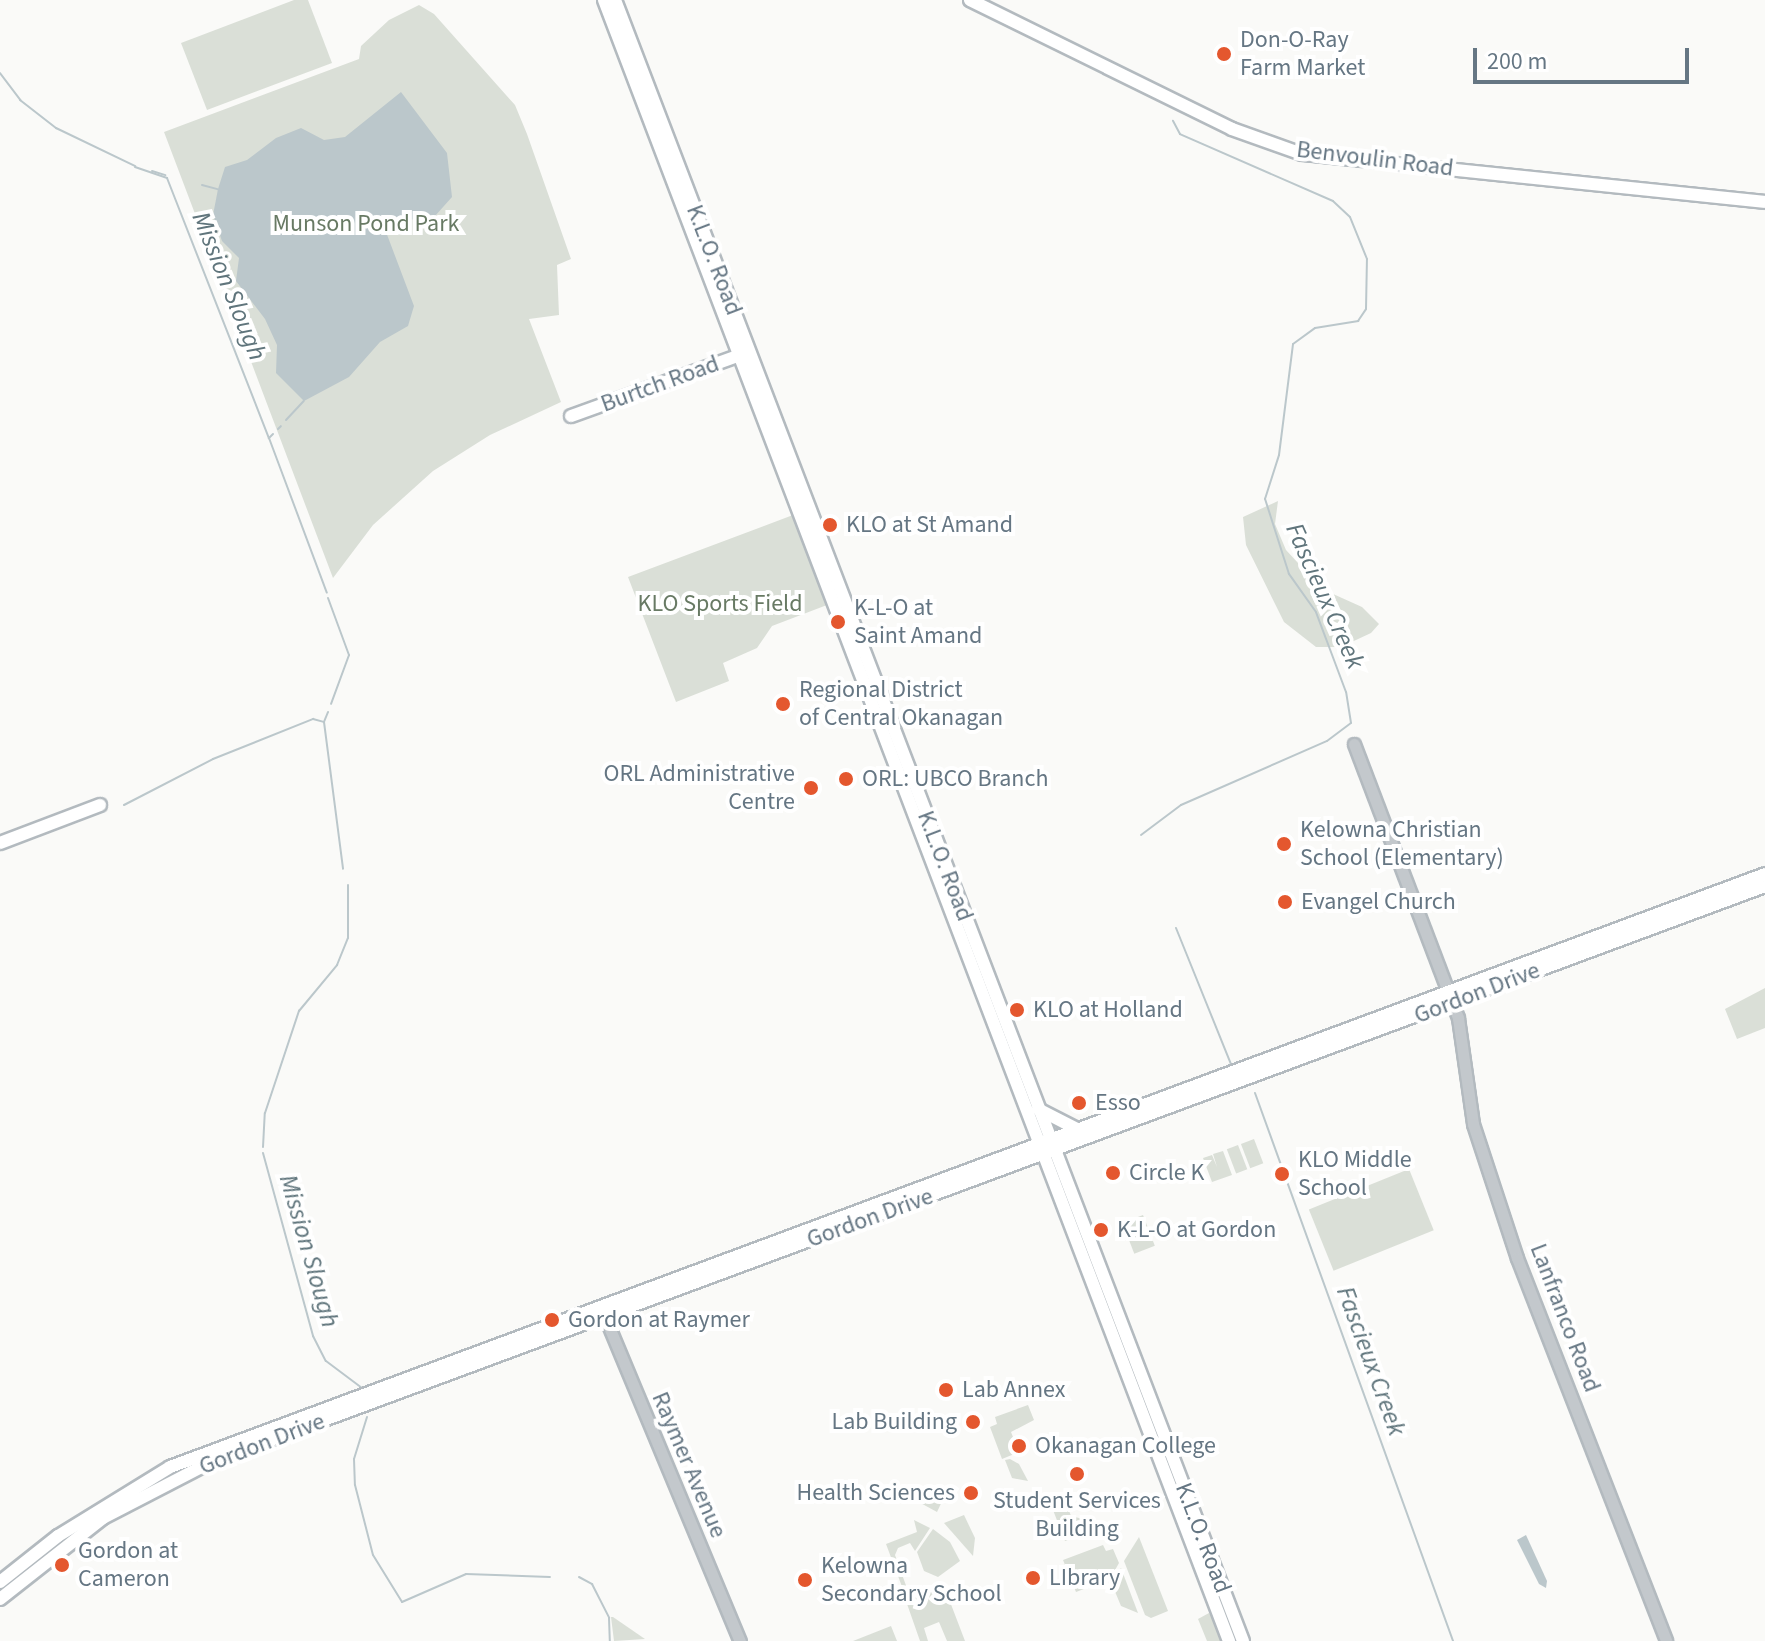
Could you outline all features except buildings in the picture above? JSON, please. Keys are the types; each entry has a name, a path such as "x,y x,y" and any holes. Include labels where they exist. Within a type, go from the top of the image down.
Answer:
{"main road":[{"name":"K.L.O. Road","path":"604,0 744,354 1032,1110 1229,1641"},
{"name":"K.L.O. Road","path":"615,0 744,354"},
{"name":"Benvoulin Road","path":"970,0 1232,129 1302,154 1765,202"},
{"name":"Burtch Road","path":"571,416 744,354"},
{"path":"0,843 100,805"},
{"name":"Gordon Drive","path":"0,1599 103,1518 177,1477 1006,1155 1046,1147 1079,1135 1765,874"},
{"name":"Gordon Drive","path":"1450,996 1765,886"},
{"path":"1006,1155 1026,1133 1032,1110 1079,1135 1058,1181 1016,1165"},
{"name":"Gordon Drive","path":"0,1582 58,1536 170,1467 1016,1165 1046,1147"},
{"name":"K.L.O. Road","path":"1058,1181 1243,1641"}],"street":[{"name":"Lanfranco Road","path":"1354,744 1450,996 1473,1124 1517,1258 1666,1641"},
{"name":"Raymer Avenue","path":"602,1311 740,1641"}],"green space":[{"path":"294,0 308,0 332,63 207,110 181,43"},
{"name":"Munson Pond Park","path":"419,5 434,14 515,105 527,134 571,259 557,265 559,315 529,319 561,402 490,435 433,471 373,525 333,578 164,132 359,59 361,46 389,20"},
{"path":"1278,501 1275,524 1286,550 1322,589 1362,607 1379,624 1371,633 1341,647 1316,647 1284,622 1246,545 1243,517"},
{"name":"KLO Sports Field","path":"793,515 827,605 772,626 757,648 723,663 729,681 676,702 628,577"},
{"path":"1765,988 1765,1028 1737,1039 1725,1009"},
{"path":"1254,1139 1263,1163 1250,1168 1241,1144"},
{"path":"1238,1145 1247,1169 1236,1174 1227,1149"},
{"path":"1223,1151 1232,1175 1212,1182 1203,1158 1212,1155 1217,1167 1213,1154"},
{"path":"1409,1169 1434,1230 1334,1271 1309,1209"},
{"path":"1143,1215 1155,1246 1134,1254 1122,1223"},
{"path":"1028,1405 1034,1420 1011,1432 1019,1452 1002,1459 990,1427 997,1424 995,1417"},
{"path":"1005,1460 1019,1464 1028,1481 1012,1478"},
{"path":"937,1489 945,1495 937,1512 915,1500"},
{"path":"1067,1505 1071,1516 1087,1520 1091,1531 1065,1541 1053,1510"},
{"path":"964,1515 975,1538 973,1556 944,1523"},
{"path":"914,1520 930,1528 915,1551 910,1543 898,1548 895,1555 908,1591 904,1592 886,1544 917,1532"},
{"path":"933,1529 950,1542 960,1561 938,1577 924,1571 917,1552"},
{"path":"1139,1537 1168,1611 1151,1618 1145,1615 1124,1561"},
{"path":"1103,1545 1106,1551 1113,1549 1119,1563 1110,1579 1076,1592 1063,1560"},
{"path":"1121,1568 1138,1613 1121,1606 1111,1582"},
{"path":"944,1586 965,1641 947,1641 939,1622 924,1628 928,1641 920,1641 906,1601"},
{"path":"1209,1613 1222,1641 1207,1641 1198,1619"},
{"path":"613,1617 645,1639 614,1641"},
{"path":"891,1626 897,1641 853,1641"}],"shaded area":[{"path":"401,92 447,153 452,197 435,216 383,224 414,306 408,326 380,342 349,377 304,401 276,373 277,345 265,319 236,281 239,258 222,241 213,215 218,189 225,167 247,160 276,138 301,128 324,140 345,137"},
{"path":"1526,1535 1547,1581 1546,1588 1539,1584 1517,1540"}],"waterway":[{"name":"Mission Slough","path":"0,73 20,100 56,128 135,166"},
{"name":"Fascieux Creek","path":"1141,835 1181,805 1327,741 1351,723 1346,692 1316,612 1289,574 1265,499 1279,455 1293,344 1315,328 1358,321 1366,309 1367,259 1350,217 1333,201 1180,134 1173,121"},
{"name":"Mission Slough","path":"135,167 167,178 269,438"},
{"name":"Mission Slough","path":"152,171 165,175"},
{"name":"Mission Slough","path":"202,185 217,189"},
{"name":"Mission Slough","path":"286,420 304,401"},
{"name":"Mission Slough","path":"278,429 281,426"},
{"name":"Mission Slough","path":"273,434 269,438 327,593"},
{"name":"Mission Slough","path":"328,598 349,655 331,704"},
{"name":"Mission Slough","path":"328,712 324,722 343,869"},
{"path":"124,805 213,759 313,719 324,722"},
{"name":"Mission Slough","path":"263,1147 265,1113 299,1011 337,965 348,938 348,885"},
{"name":"Fascieux Creek","path":"1176,928 1231,1064"},
{"name":"Fascieux Creek","path":"1255,1093 1453,1641"},
{"name":"Mission Slough","path":"263,1153 313,1336 326,1361 362,1388"},
{"name":"Mission Slough","path":"367,1417 354,1459 355,1485 373,1555 402,1602 466,1574 550,1577"},
{"name":"Mission Slough","path":"579,1577 592,1584 609,1618 610,1641"}],"place":[{"name":"Don-O-Ray Farm Market","path":"1224,54"},
{"name":"KLO at St Amand","path":"830,525"},
{"name":"K-L-O at Saint Amand","path":"838,622"},
{"name":"Regional District of Central Okanagan","path":"783,704"},
{"name":"ORL: UBCO Branch","path":"846,779"},
{"name":"ORL Administrative Centre","path":"811,788"},
{"name":"Kelowna Christian School (Elementary)","path":"1284,844"},
{"name":"Evangel Church","path":"1285,902"},
{"name":"KLO at Holland","path":"1017,1010"},
{"name":"Esso","path":"1079,1103"},
{"name":"Circle K","path":"1113,1173"},
{"name":"KLO Middle School","path":"1282,1174"},
{"name":"K-L-O at Gordon","path":"1101,1230"},
{"name":"Gordon at Raymer","path":"552,1320"},
{"name":"Lab Annex","path":"946,1390"},
{"name":"Lab Building","path":"973,1422"},
{"name":"Okanagan College","path":"1019,1446"},
{"name":"Student Services Building","path":"1077,1474"},
{"name":"Health Sciences","path":"971,1493"},
{"name":"Gordon at Cameron","path":"62,1565"},
{"name":"LIbrary","path":"1033,1578"},
{"name":"Kelowna Secondary School","path":"805,1580"}]}
